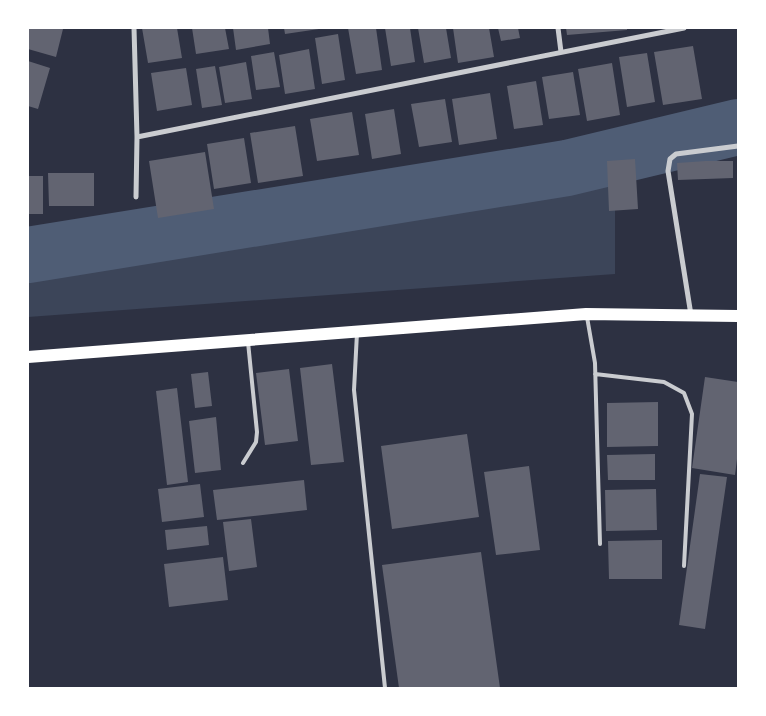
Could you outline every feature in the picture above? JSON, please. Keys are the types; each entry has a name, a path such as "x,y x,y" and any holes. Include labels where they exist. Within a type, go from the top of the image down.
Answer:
{"main road":[{"path":"28,357 586,314 738,316"}],"street":[{"path":"134,28 137,137 136,197"},
{"path":"558,28 561,52"},
{"path":"137,137 684,28"},
{"path":"691,315 668,171 670,159 676,154 738,146"}],"lane":[{"path":"586,314 595,374 600,544"},
{"path":"357,333 354,390 385,688"},
{"path":"243,463 256,442 257,432 248,340"},
{"path":"595,374 664,382 684,393 692,414 684,566"}],"shaded area":[{"path":"615,178 615,274 28,317 28,274"}],"building":[{"path":"28,28 63,29 56,57 28,49"},
{"path":"142,28 177,28 182,58 148,63"},
{"path":"192,28 225,28 229,49 196,54"},
{"path":"233,28 268,28 270,44 236,50"},
{"path":"284,28 319,28 319,29 285,34"},
{"path":"348,28 376,28 382,70 356,74"},
{"path":"385,28 410,28 415,62 391,66"},
{"path":"418,28 446,28 451,58 424,63"},
{"path":"453,28 489,28 494,57 458,63"},
{"path":"498,28 518,28 520,38 501,41"},
{"path":"566,28 627,28 627,30 567,35"},
{"path":"338,34 345,80 322,84 315,38"},
{"path":"693,46 702,99 663,105 654,52"},
{"path":"309,49 315,89 285,94 279,55"},
{"path":"274,52 280,87 256,90 251,56"},
{"path":"647,53 655,102 627,107 619,57"},
{"path":"28,61 50,68 38,109 28,106"},
{"path":"246,62 252,99 225,103 219,67"},
{"path":"612,63 620,115 587,121 578,69"},
{"path":"215,66 222,105 202,108 196,69"},
{"path":"186,68 192,105 157,111 151,73"},
{"path":"573,72 580,115 549,119 542,77"},
{"path":"536,81 543,125 514,129 507,86"},
{"path":"490,93 497,139 459,145 452,99"},
{"path":"445,99 452,142 419,147 411,104"},
{"path":"394,109 401,154 372,159 365,114"},
{"path":"352,112 359,155 317,161 310,119"},
{"path":"295,126 303,176 258,183 250,133"},
{"path":"244,138 251,183 214,189 207,144"},
{"path":"205,152 214,209 158,218 149,161"},
{"path":"635,159 638,209 609,211 607,161"},
{"path":"733,161 733,178 678,180 677,163"},
{"path":"48,173 94,173 94,206 49,206"},
{"path":"28,176 43,176 43,214 28,214"},
{"path":"332,364 344,462 311,465 300,368"},
{"path":"289,369 298,441 265,445 256,373"},
{"path":"208,372 212,406 195,408 191,374"},
{"path":"705,377 738,382 738,451 735,475 692,468"},
{"path":"177,388 188,482 167,485 156,391"},
{"path":"658,402 658,446 607,447 607,403"},
{"path":"216,417 221,470 195,473 189,421"},
{"path":"467,434 479,517 392,529 381,446"},
{"path":"655,454 655,480 608,480 607,455"},
{"path":"529,466 540,550 496,555 484,472"},
{"path":"700,474 727,477 705,629 679,625"},
{"path":"304,480 307,510 217,520 213,490"},
{"path":"200,484 204,517 162,522 158,489"},
{"path":"656,489 657,530 606,531 605,490"},
{"path":"251,519 257,567 229,571 223,522"},
{"path":"207,526 209,545 167,550 165,530"},
{"path":"662,540 662,579 609,579 608,541"},
{"path":"481,552 500,688 399,688 382,565"},
{"path":"223,557 228,600 169,607 164,564"}],"waterway":[{"path":"28,255 567,168 738,127"}]}
